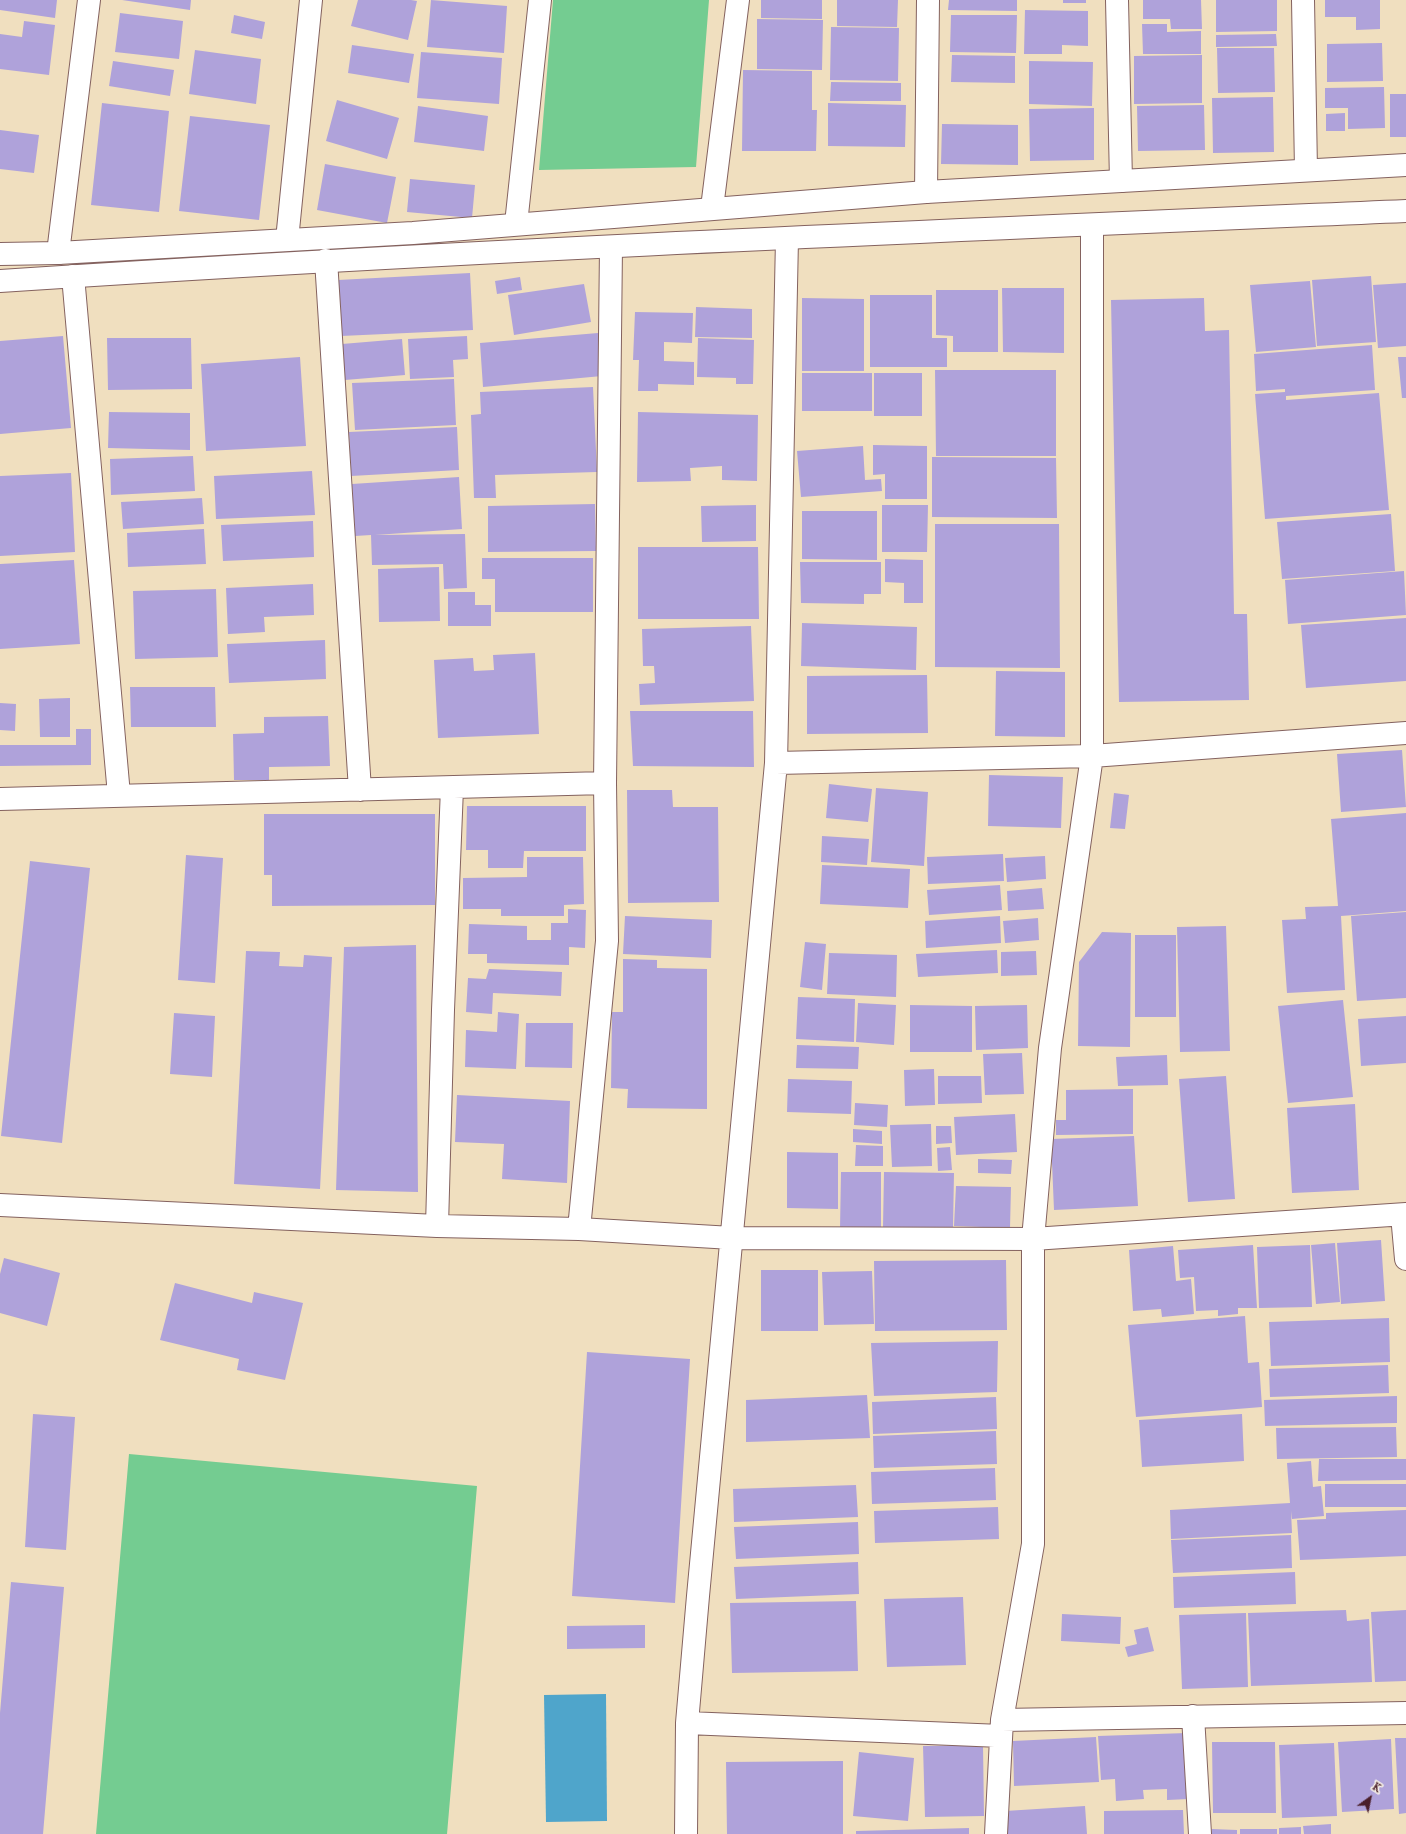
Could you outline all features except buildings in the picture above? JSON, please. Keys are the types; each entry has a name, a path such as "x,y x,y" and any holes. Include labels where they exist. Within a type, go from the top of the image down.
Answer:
{"street":[{"path":"58,253 89,0"},
{"path":"287,240 311,0"},
{"path":"516,224 540,0"},
{"path":"712,208 738,0"},
{"path":"926,192 928,0"},
{"path":"1117,0 1121,181"},
{"path":"1304,0 1306,170"},
{"path":"0,254 58,253 413,233 926,192 1406,165"},
{"path":"0,281 326,260 931,231 1406,211"},
{"path":"996,1834 1001,1728 1032,1544 1033,1239 1050,1048 1092,756 1092,225"},
{"path":"686,1834 687,1723 776,763 787,239"},
{"path":"579,1229 607,941 605,783 611,247"},
{"path":"326,260 360,790"},
{"path":"73,276 119,795"},
{"path":"776,763 1092,756 1406,733"},
{"path":"0,799 605,783"},
{"path":"437,1226 442,1010 452,788"},
{"path":"0,1205 437,1226 579,1229 732,1238 1033,1239 1404,1214 1406,1259"},
{"path":"687,1723 1001,1728 1193,1716 1406,1713"},
{"path":"1193,1716 1200,1834"}],"green space":[{"path":"553,0 709,0 696,167 539,170"},
{"path":"129,1454 477,1486 447,1834 96,1834"}],"water":[{"path":"606,1694 607,1821 546,1822 544,1695"}]}
